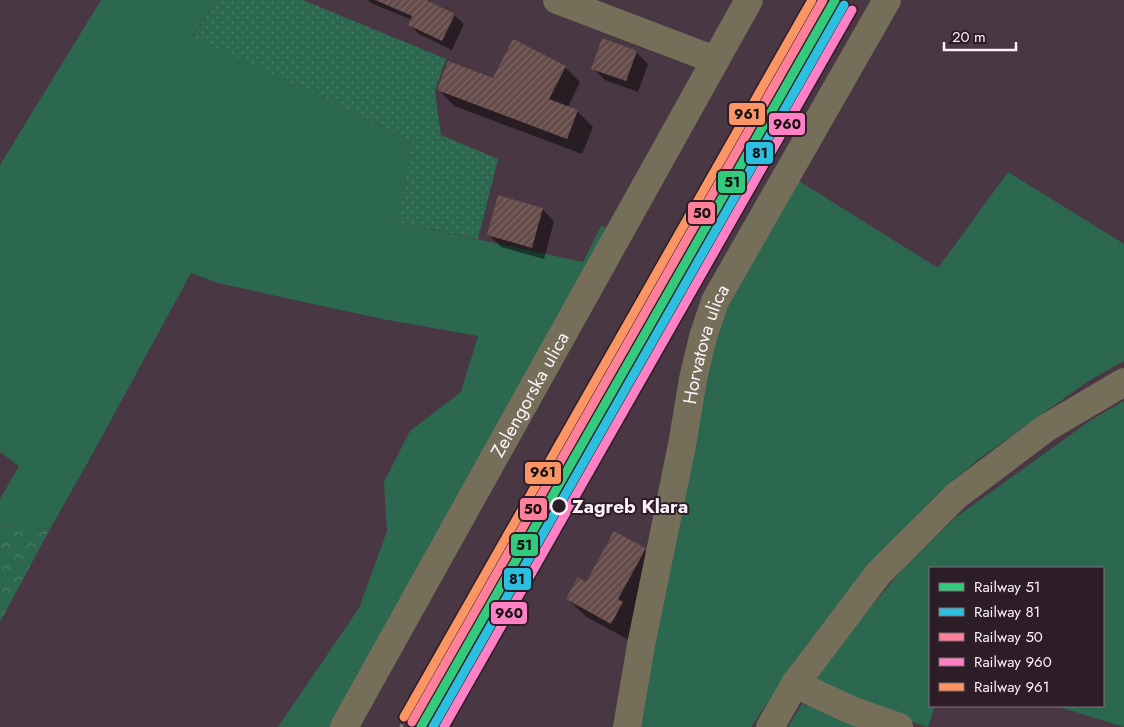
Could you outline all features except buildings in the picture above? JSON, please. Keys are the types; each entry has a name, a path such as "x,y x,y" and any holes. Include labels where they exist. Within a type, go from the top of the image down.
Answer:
{"street":[{"path":"558,0 715,60"},
{"name":"Zelengorska ulica","path":"344,727 749,0"},
{"name":"Horvatova ulica","path":"627,727 641,645 682,445 693,379 703,337 715,301 887,0"},
{"path":"770,727 795,684 878,574 956,496 1046,428 1124,382"},
{"path":"795,684 851,710 899,727"}],"green space":[{"path":"101,0 218,0 192,36 326,99 413,143 397,222 583,262 601,226 609,228 333,727 278,727 359,608 387,531 384,482 410,431 461,392 478,336 382,319 218,283 191,273 50,529 0,526 0,499 19,466 0,452 0,165"},
{"path":"218,0 303,0 446,59 435,91 441,135 498,159 478,239 397,222 413,143 326,99 192,37"},
{"path":"1008,172 1124,244 1124,361 1087,382 979,459 936,495 810,641 751,727 633,727 719,315 794,178 938,268"},
{"path":"1124,401 1124,727 1059,707 1104,707 1104,567 929,567 929,707 935,707 928,727 847,701 817,680 822,665 906,565 955,518 1091,420"},
{"path":"0,526 50,529 0,622"},
{"path":"802,704 871,727 788,727"}],"railway":[{"path":"401,727 817,0"}],"rail line":[{"name":"961","path":"404,717 812,0"},
{"name":"50","path":"412,722 823,0"},
{"name":"51","path":"421,727 835,0"},
{"name":"81","path":"433,727 844,5"},
{"name":"960","path":"444,727 852,10"}],"place":[{"name":"Zagreb Klara","path":"559,506"}]}
